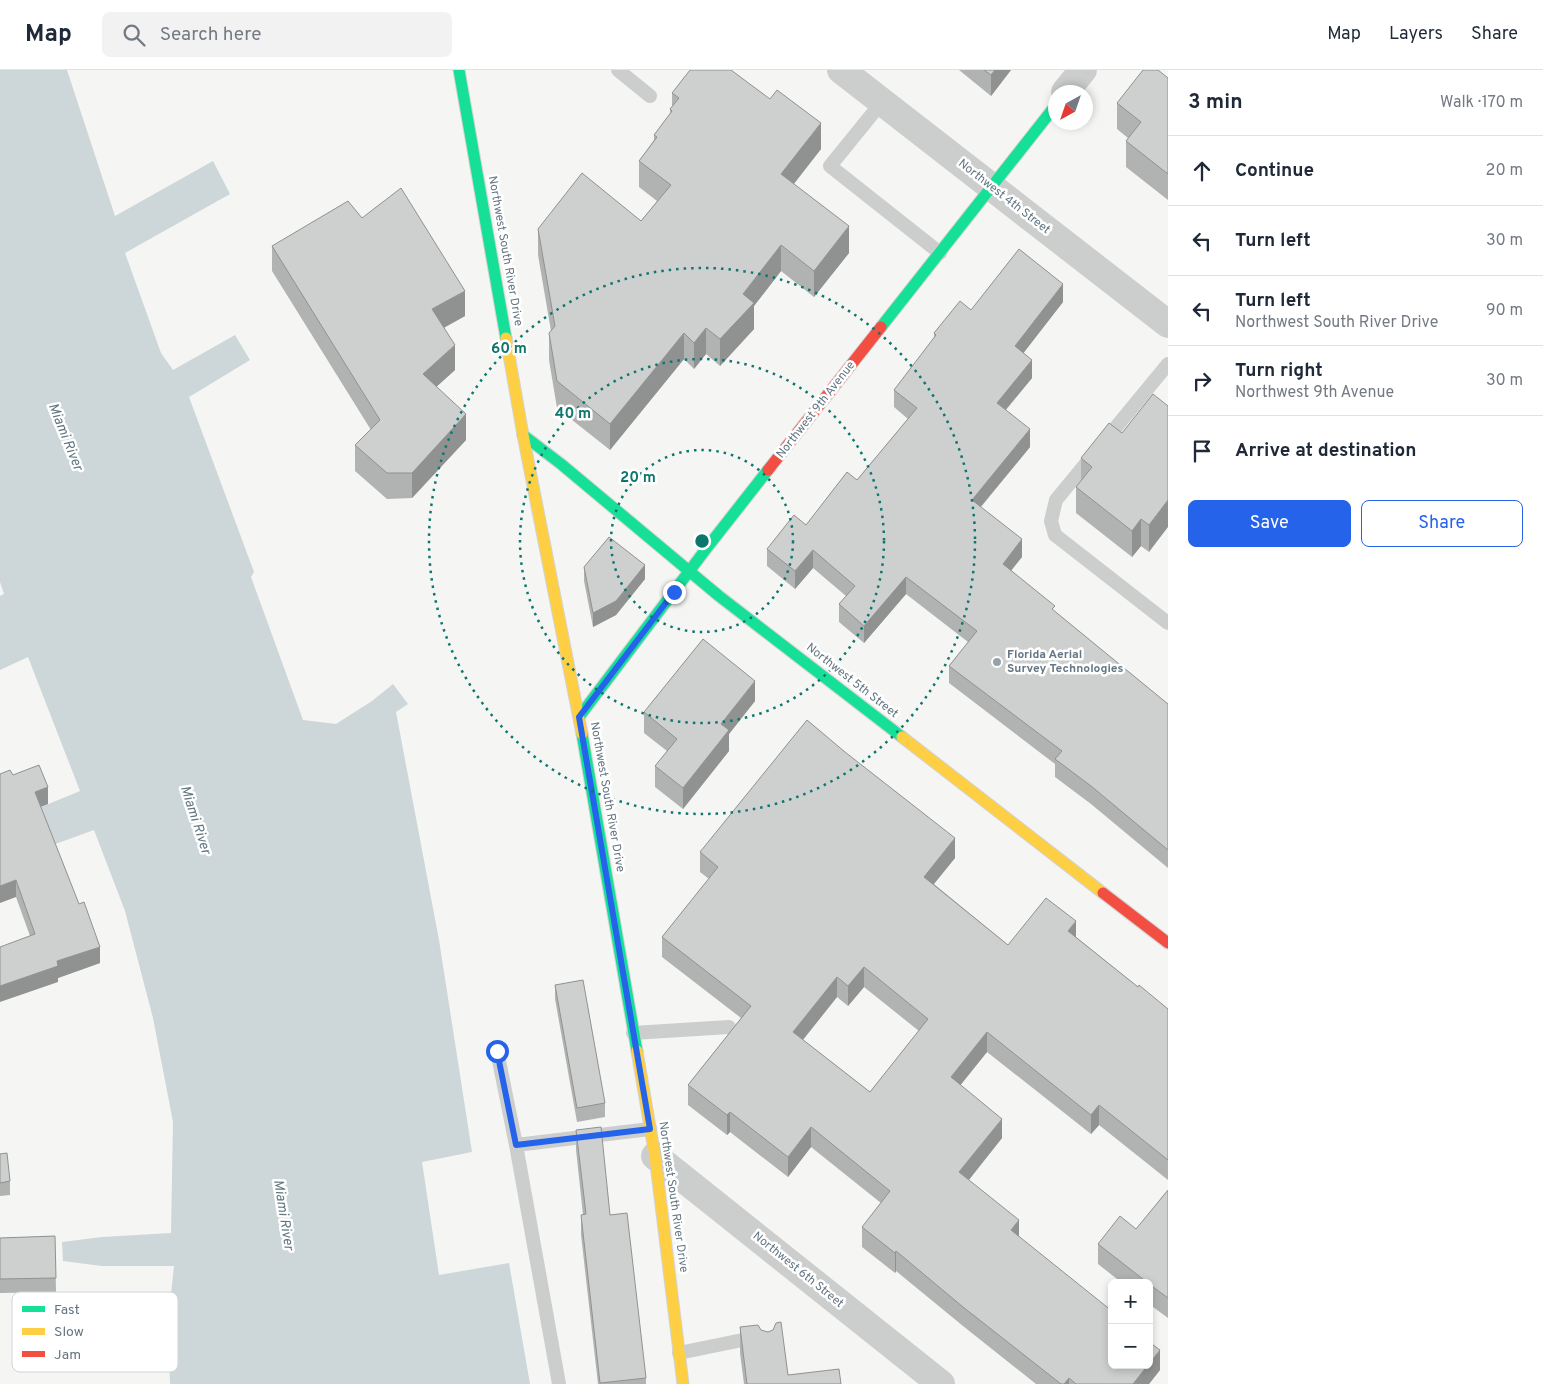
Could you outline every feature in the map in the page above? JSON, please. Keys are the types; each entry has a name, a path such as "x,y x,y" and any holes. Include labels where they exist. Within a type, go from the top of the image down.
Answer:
{"street":[{"name":"Northwest South River Drive","path":"459,70 523,435 579,717 632,1033 655,1156 683,1384"},
{"name":"Northwest 4th Street","path":"840,70 1168,324"},
{"path":"1071,85 1083,70"},
{"name":"Northwest 9th Avenue","path":"579,717 690,570 1048,115"},
{"name":"Northwest 5th Street","path":"523,435 561,464 719,596 1168,943"},
{"name":"Northwest 6th Street","path":"655,1156 940,1384"}],"lane":[{"path":"618,70 650,96"},
{"path":"882,102 830,166 940,254"},
{"path":"1168,364 1056,500 1051,522 1055,535 1168,623"},
{"path":"632,1033 729,1027"},
{"path":"497,1051 559,1384"},
{"path":"516,1145 650,1129"},
{"path":"680,1353 756,1337 765,1340 766,1345"}],"water":[{"name":"Miami River","path":"0,70 67,70 115,216 213,161 230,194 125,253 161,353 173,370 235,335 250,360 189,397 254,572 251,577 303,720 336,724 372,701 393,684 408,704 396,712 439,940 472,1152 422,1162 439,1275 509,1263 530,1384 170,1384 170,1372 178,1372 178,1292 171,1292 174,1266 102,1266 63,1261 62,1242 102,1237 171,1233 173,1122 153,1018 125,911 94,830 0,864 0,824 80,791 28,657 0,670 0,596 4,594 0,582"}],"building":[{"path":"690,70 731,70 770,99 777,90 821,123 781,174 849,226 814,271 781,245 743,294 754,303 720,339 706,328 694,343 684,333 610,424 557,381 549,333 555,326 538,229 582,173 641,221 671,185 639,161 657,137 654,135 679,98 672,93"},
{"path":"984,70 995,70 991,75"},
{"path":"1143,70 1158,70 1168,78 1168,174 1126,141 1141,122 1117,103"},
{"path":"401,188 465,291 432,309 455,345 423,374 466,414 412,473 387,473 355,445 380,420 272,246 348,201 362,218"},
{"path":"1019,249 1063,284 1015,346 1032,360 997,403 1030,429 972,500 1022,539 1003,564 1055,606 1052,609 1168,704 1168,850 1091,786 1055,759 1062,751 949,666 977,631 906,577 864,626 839,604 855,586 813,550 795,571 767,549 794,515 806,525 847,472 857,480 917,408 894,390 936,335 934,333 960,301 971,310"},
{"path":"1153,394 1168,406 1168,500 1149,525 1141,519 1132,531 1076,487 1092,467 1081,458 1109,423 1122,433"},
{"path":"609,537 645,565 616,601 593,613 584,567"},
{"path":"703,639 755,681 721,724 729,730 683,788 655,766 677,739 644,712"},
{"path":"807,720 955,838 924,877 1008,945 1046,898 1076,921 1068,931 1168,1009 1168,1160 1099,1105 1091,1115 987,1032 951,1077 1002,1119 959,1172 1019,1220 1011,1230 1108,1308 1108,1369 1145,1369 1133,1384 1076,1384 1069,1378 1064,1384 1061,1384 963,1307 896,1251 895,1253 862,1227 890,1191 811,1127 788,1157 730,1112 727,1115 688,1085 751,1006 662,937 718,867 700,852","holes":["864,967 928,1019 870,1092 793,1032 837,977 848,986"]},
{"path":"39,765 48,787 35,792 79,904 84,902 100,947 57,961 58,966 0,986 0,947 35,934 16,880 0,886 0,774 10,770 13,775"},
{"path":"583,980 605,1103 577,1108 555,985"},
{"path":"601,1127 610,1215 627,1213 646,1378 600,1383 581,1215 586,1214 576,1130"},
{"path":"7,1153 10,1181 0,1183 0,1154"},
{"path":"1168,1190 1168,1298 1153,1287 1153,1279 1143,1279 1098,1244 1120,1216 1136,1229"},
{"path":"55,1236 56,1278 0,1279 0,1238"},
{"path":"781,1322 788,1375 839,1369 841,1384 747,1384 740,1327 758,1325 761,1330 768,1332 773,1330 776,1323"},
{"path":"1153,1345 1160,1350 1153,1359"}],"traffic: fast":[{"path":"459,70 506,338"},
{"path":"881,327 1048,115"},
{"path":"523,435 561,464 719,596 902,737"},
{"path":"579,717 768,470"},
{"path":"582,734 637,1051"}],"traffic: slow":[{"path":"506,338 523,435 582,734"},
{"path":"902,737 1103,893"},
{"path":"637,1051 655,1156 683,1384"}],"traffic: jam":[{"path":"768,470 881,327"},
{"path":"1103,893 1168,943"}],"place":[{"name":"Florida Aerial Survey Technologies","path":"997,662"}],"route":[{"path":"497,1051 516,1145 650,1129 579,717 674,592"}]}
